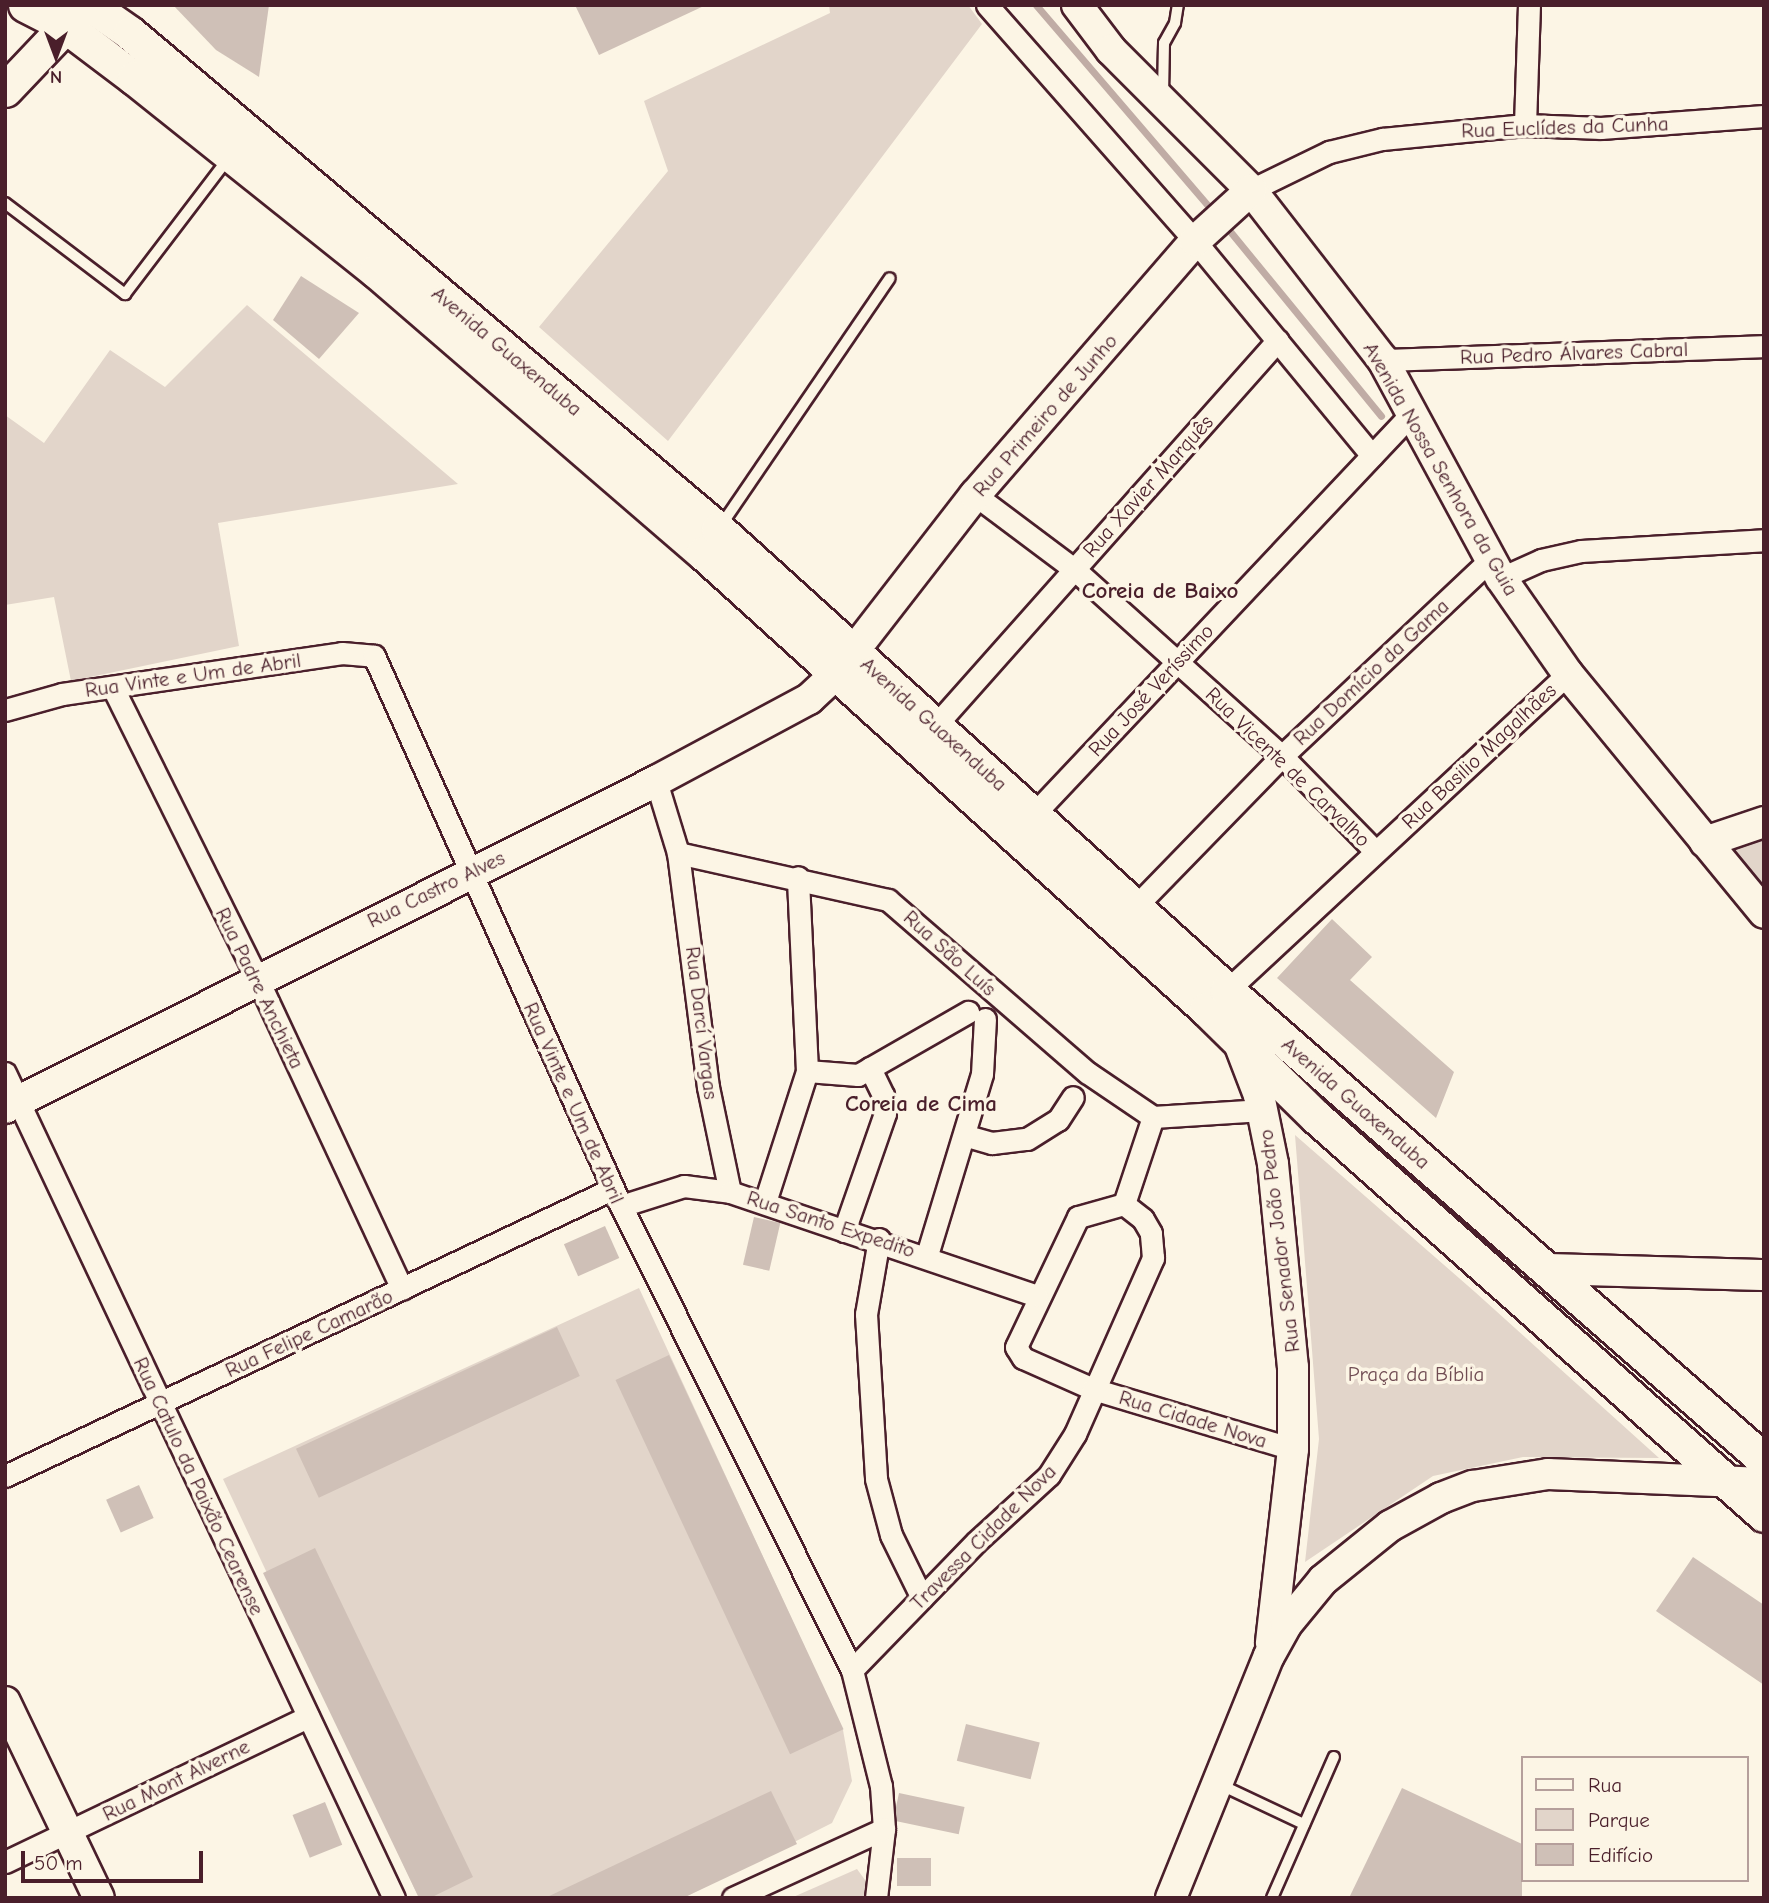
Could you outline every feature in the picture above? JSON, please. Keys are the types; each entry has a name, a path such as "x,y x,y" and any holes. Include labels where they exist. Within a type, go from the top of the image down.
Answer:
{"main road":[{"path":"25,5 80,12"},
{"path":"5,90 80,12"},
{"name":"Avenida Guaxenduba","path":"80,12 125,19 710,541 1217,1000 1546,1269 1764,1460"},
{"name":"Avenida Guaxenduba","path":"80,12 231,156 710,541"},
{"name":"Avenida Guaxenduba","path":"844,663 935,726 1135,907 1217,1000 1238,1039 1316,1117 1764,1515"},
{"path":"1316,1117 1356,1138 1501,1268 1527,1275 1546,1269"}],"street":[{"path":"987,5 1201,236 1278,340 1372,456"},
{"name":"Avenida Nossa Senhora da Guia","path":"1077,5 1111,50 1162,101 1383,360 1496,568 1567,674 1764,913"},
{"path":"1525,125 1529,5"},
{"name":"Rua Euclídes da Cunha","path":"1244,196 1309,160 1382,139 1525,125 1601,128 1764,116"},
{"name":"Rua Primeiro de Junho","path":"844,663 975,495 1201,236 1244,196"},
{"name":"Rua Xavier Marquês","path":"935,726 1278,340"},
{"name":"Rua Pedro Álvares Cabral","path":"1383,360 1764,346"},
{"name":"Rua José Veríssimo","path":"1033,814 1413,412"},
{"name":"Rua Vicente de Carvalho","path":"975,495 1074,569 1282,756 1376,852"},
{"path":"1496,568 1581,551 1762,546"},
{"name":"Rua Domício da Gama","path":"1135,907 1282,756 1496,568"},
{"name":"Rua Vinte e Um de Abril","path":"5,710 62,694 114,690 342,653 374,656 617,1198 852,1670 881,1786 884,1829 876,1898"},
{"name":"Rua Castro Alves","path":"12,1104 257,978 656,781 809,699 844,663"},
{"name":"Rua Basilio Magalhães","path":"1217,1000 1567,674"},
{"name":"Rua Padre Anchieta","path":"114,690 257,978 402,1289"},
{"path":"656,781 678,853"},
{"path":"1705,842 1764,822"},
{"name":"Rua São Luís","path":"678,853 863,893 904,910 1088,1073 1153,1117"},
{"name":"Rua Darcí Vargas","path":"678,853 708,1087 730,1192"},
{"path":"765,1202 807,1071 798,877"},
{"path":"807,1071 842,1076 870,1068 977,1016 984,1063 967,1136 927,1255"},
{"name":"Rua Senador João Pedro","path":"1238,1039 1263,1110 1286,1262 1293,1367 1293,1449 1269,1656"},
{"path":"844,1231 885,1113 883,1095 870,1068"},
{"name":"Rua Catulo da Paixão Cearense","path":"5,1073 12,1104 160,1403 394,1898"},
{"path":"967,1136 1002,1144 1027,1139 1058,1120 1073,1097"},
{"path":"1124,1204 1153,1117 1263,1110"},
{"name":"Rua Santo Expedito","path":"617,1198 684,1186 730,1192 844,1231 927,1255 1037,1296"},
{"name":"Rua Felipe Camarão","path":"5,1476 402,1289 617,1198"},
{"name":"Rua Cidade Nova","path":"1093,1389 1137,1302 1153,1258 1151,1233 1143,1219 1124,1204 1078,1217 1037,1296 1016,1347 1038,1367 1093,1389 1293,1449"},
{"path":"878,1239 866,1314 876,1479 891,1535 922,1598"},
{"path":"1546,1269 1764,1275"},
{"name":"Travessa Cidade Nova","path":"852,1670 1049,1475 1075,1434 1093,1389"},
{"name":"Rua Senador João Pedro","path":"1171,1898 1269,1656 1286,1625 1323,1580 1390,1526 1441,1498 1473,1486 1548,1474 1764,1483"},
{"path":"5,1702 99,1898"},
{"name":"Rua Mont Alverne","path":"5,1862 308,1717"},
{"path":"733,1898 884,1829"}],"lane":[{"path":"1162,101 1164,43 1175,23 1178,5"},
{"path":"5,203 125,293 231,156"},
{"path":"710,541 890,278"},
{"path":"1073,1097 1088,1073"},
{"path":"1272,1898 1334,1757"},
{"path":"1217,1783 1304,1824"}],"green space":[{"path":"829,5 968,5 982,24 668,441 539,327 668,171 644,101 830,13"},
{"path":"247,305 458,484 218,523 239,646 71,681 54,597 5,605 5,415 44,443 110,350 165,387"},
{"path":"1764,833 1764,888 1727,846"},
{"name":"Praça da Bíblia","path":"1295,1135 1659,1458 1523,1457 1433,1476 1305,1562 1319,1439"},
{"path":"639,1288 843,1730 852,1781 832,1823 683,1898 419,1898 223,1479"},
{"path":"857,1869 868,1884 866,1898 791,1898"}],"building":[{"path":"173,5 269,5 259,77 216,50"},
{"path":"575,5 706,5 599,55"},
{"path":"301,276 359,313 319,359 273,320"},
{"path":"1332,919 1372,957 1350,980 1454,1072 1436,1118 1277,978"},
{"path":"754,1217 780,1223 769,1271 743,1265"},
{"path":"605,1226 619,1258 578,1276 564,1244"},
{"path":"557,1327 580,1376 319,1498 296,1449"},
{"path":"669,1355 844,1729 790,1754 616,1380"},
{"path":"139,1485 154,1518 121,1533 106,1500"},
{"path":"315,1548 473,1877 430,1898 419,1898 263,1573"},
{"path":"1693,1557 1764,1605 1764,1685 1656,1611"},
{"path":"966,1724 1040,1742 1031,1779 957,1761"},
{"path":"1402,1788 1520,1843 1522,1898 1349,1898"},
{"path":"771,1791 797,1844 683,1898 545,1898"},
{"path":"899,1793 965,1807 959,1834 893,1820"},
{"path":"325,1802 342,1845 310,1858 293,1815"},
{"path":"897,1858 931,1858 931,1886 897,1886"}],"waterway":[{"path":"1036,5 1214,213"},
{"path":"1224,224 1381,416"}],"district":[{"name":"Coreia de Baixo","path":"1160,591"},
{"name":"Coreia de Cima","path":"921,1104"}]}
